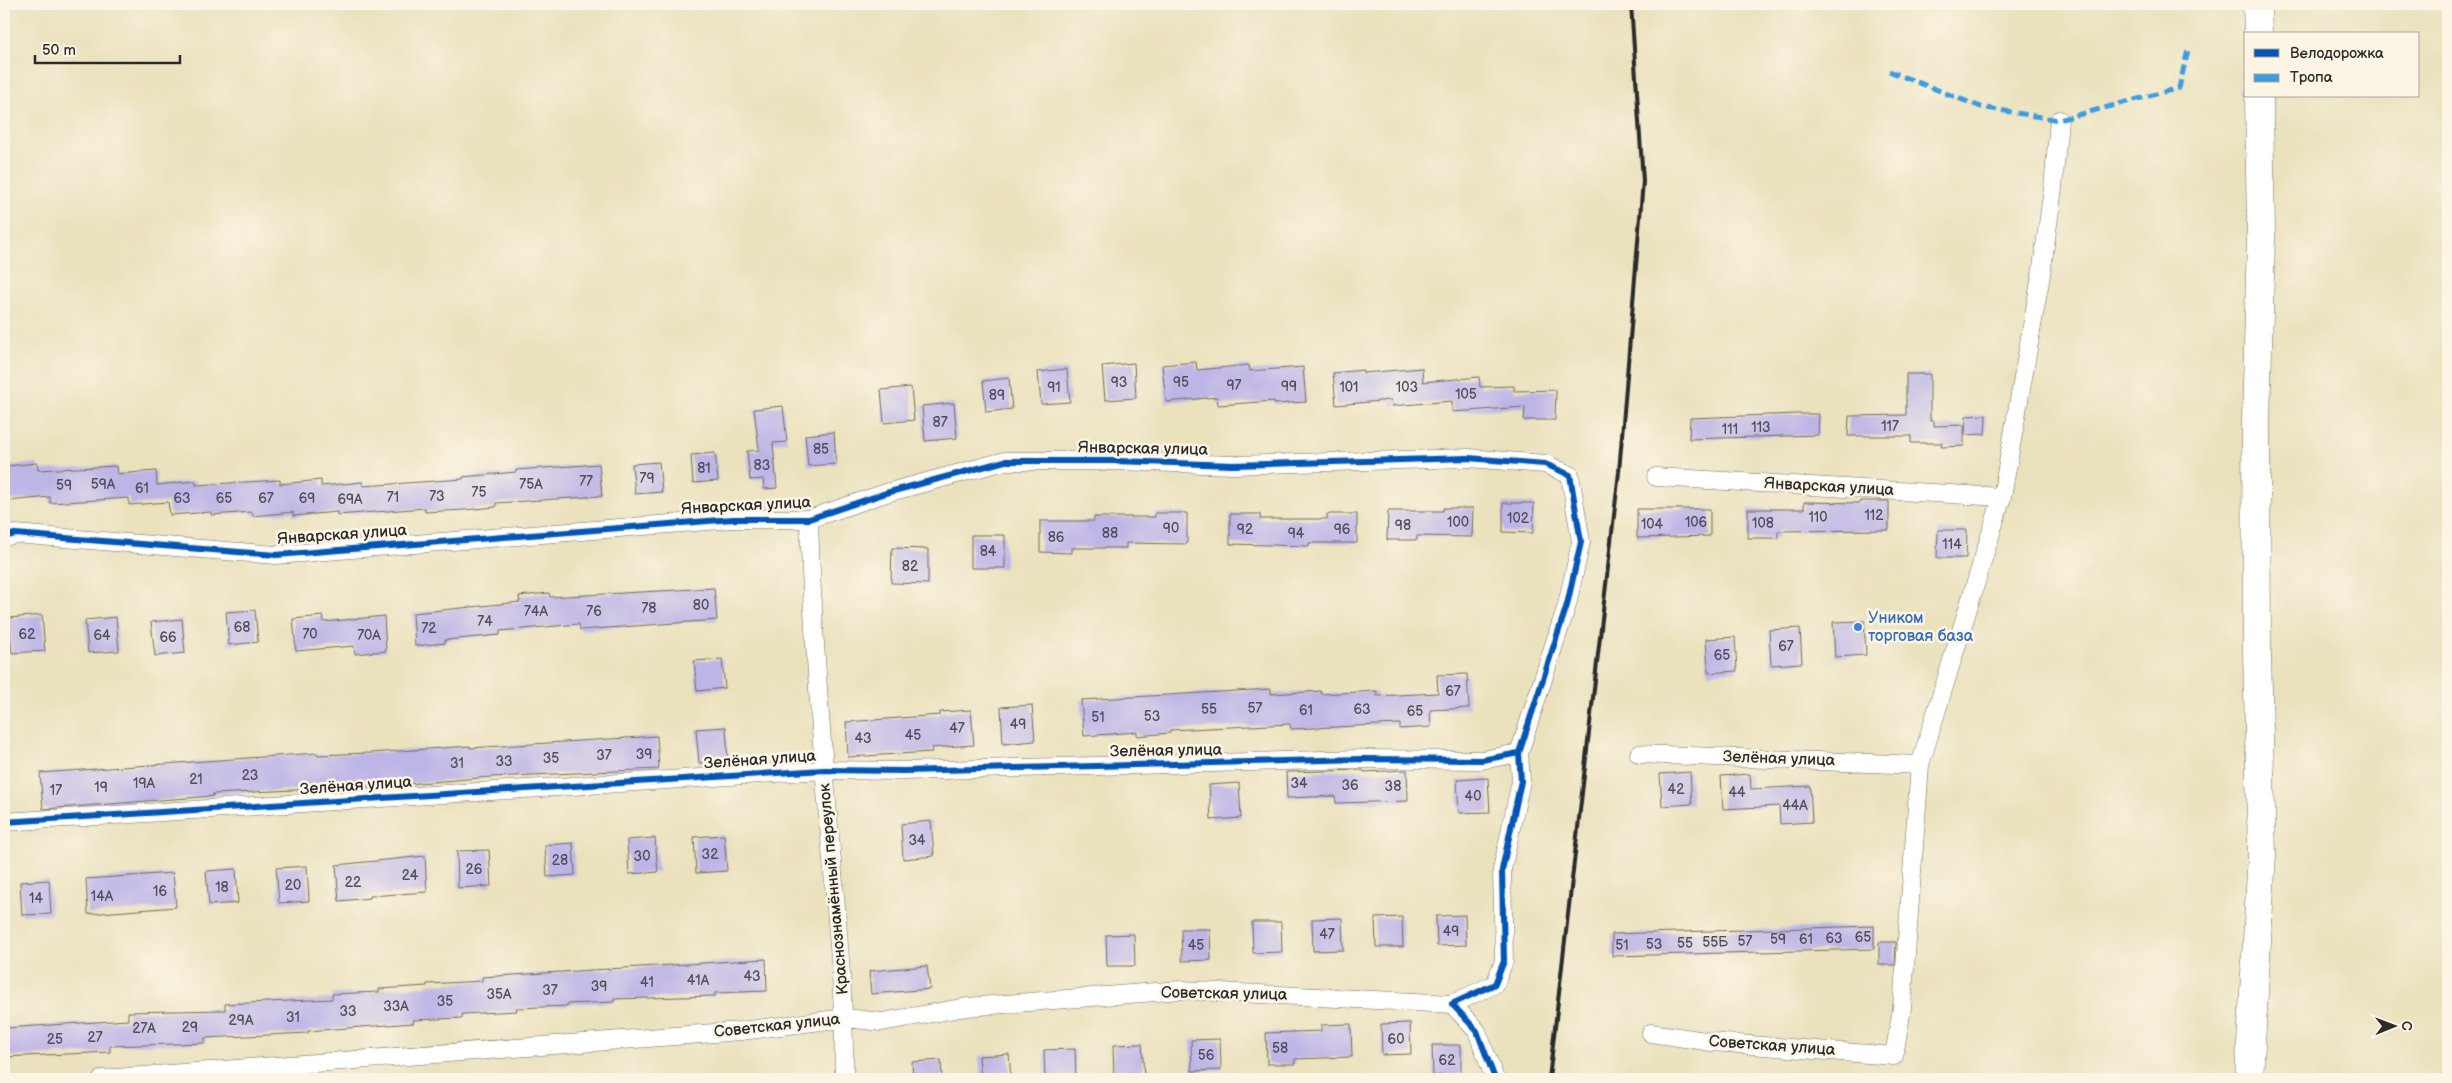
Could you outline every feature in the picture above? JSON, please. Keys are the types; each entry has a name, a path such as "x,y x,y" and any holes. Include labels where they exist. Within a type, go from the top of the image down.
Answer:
{"main road":[{"path":"2257,4 2258,32"},
{"path":"2249,1079 2262,854 2257,604 2256,422 2261,238 2259,98"}],"street":[{"path":"1920,765 2002,497 2041,275 2053,188 2058,120"},
{"name":"Январская улица","path":"8,535 276,554 733,519 809,519 886,493 1005,461 1233,464 1468,458 1545,464 1570,475 1581,542 1568,606 1519,754"},
{"name":"Январская улица","path":"1656,477 2002,497"},
{"name":"Краснознамённый переулок","path":"809,519 812,598 824,770 845,1018 844,1079"},
{"path":"1495,1079 1477,1031 1452,1004 1495,984 1504,961 1502,870 1521,780 1519,754"},
{"name":"Зелёная улица","path":"4,822 824,770 923,770 1363,759 1482,760 1519,754"},
{"name":"Зелёная улица","path":"1639,754 1920,765"},
{"name":"Советская улица","path":"1650,1033 1712,1042 1894,1056 1902,1008 1920,765"},
{"name":"Советская улица","path":"102,1079 741,1031 845,1018 882,1022 967,1007 1181,990 1452,1004"}],"building":[{"path":"1196,362 1197,370 1249,365 1250,371 1303,367 1306,402 1274,404 1274,401 1218,405 1217,397 1166,402 1162,365"},
{"path":"1134,363 1136,398 1105,400 1102,366"},
{"path":"1422,368 1423,382 1479,377 1480,387 1514,386 1514,391 1556,390 1555,420 1524,420 1525,407 1452,412 1452,401 1392,406 1391,400 1336,405 1333,373 1363,370 1363,373"},
{"path":"1067,369 1070,402 1041,404 1038,372"},
{"path":"1906,374 1930,374 1930,421 1934,421 1934,426 1964,425 1964,446 1941,447 1942,443 1911,443 1911,436 1848,436 1849,416 1906,415"},
{"path":"1009,378 1012,409 986,412 983,381"},
{"path":"911,387 914,420 884,423 881,390"},
{"path":"954,403 957,438 925,441 922,406"},
{"path":"783,406 787,442 773,443 777,488 764,489 763,479 750,480 747,451 759,450 754,409"},
{"path":"1819,414 1818,435 1689,439 1690,418"},
{"path":"1986,415 1985,434 1965,435 1966,416"},
{"path":"834,432 836,464 808,466 805,435"},
{"path":"715,453 718,481 693,483 691,455"},
{"path":"659,462 662,492 635,494 632,464"},
{"path":"37,463 38,470 116,466 117,474 156,471 157,485 195,481 196,485 280,480 280,484 321,480 321,486 363,482 363,486 463,479 463,477 516,472 516,470 599,464 602,496 496,503 496,507 465,510 425,512 425,508 337,515 337,512 293,516 293,512 253,516 252,512 170,515 168,502 129,505 129,498 50,503 50,497 8,501 6,466"},
{"path":"1860,501 1889,501 1889,530 1778,531 1778,538 1748,538 1748,509 1804,509 1804,502 1860,503"},
{"path":"1503,503 1534,503 1533,533 1503,532"},
{"path":"1443,508 1473,508 1472,537 1417,536 1417,540 1387,540 1388,511 1443,511"},
{"path":"1637,509 1710,509 1710,536 1637,538"},
{"path":"1155,513 1187,513 1187,544 1126,543 1126,548 1072,548 1072,553 1040,552 1040,521 1094,521 1094,517 1155,517"},
{"path":"1230,514 1260,514 1260,519 1327,519 1327,514 1357,514 1357,543 1309,543 1309,546 1230,544"},
{"path":"1938,530 1967,530 1966,558 1937,558"},
{"path":"971,535 1005,535 1005,568 971,568"},
{"path":"892,548 928,549 928,584 891,583"},
{"path":"714,588 717,620 580,630 579,624 500,631 500,635 445,640 445,643 415,646 413,613 520,602 519,596 549,593 550,597"},
{"path":"255,610 258,642 229,645 226,612"},
{"path":"42,615 45,651 12,653 9,618"},
{"path":"323,616 324,622 384,616 386,651 355,654 354,646 296,651 293,619"},
{"path":"116,617 119,651 88,653 85,620"},
{"path":"182,619 185,653 155,656 151,622"},
{"path":"1864,621 1866,655 1835,657 1833,622"},
{"path":"1800,628 1802,663 1771,665 1769,630"},
{"path":"1735,637 1737,671 1708,673 1706,639"},
{"path":"722,659 725,688 697,691 694,661"},
{"path":"1467,674 1469,708 1430,710 1431,727 1400,729 1400,724 1291,729 1290,724 1170,730 1170,733 1137,736 1137,732 1084,736 1081,700 1271,689 1271,694 1321,691 1321,694 1377,691 1377,696 1438,693 1437,675"},
{"path":"1032,705 1035,741 1003,744 1001,707"},
{"path":"971,710 974,745 931,748 932,752 848,757 846,722 940,715 940,712"},
{"path":"726,727 728,761 699,763 696,729"},
{"path":"657,736 659,769 213,794 213,796 43,809 40,773 317,753 317,755 370,753 470,746 470,748"},
{"path":"1363,770 1364,772 1407,770 1408,801 1336,803 1335,796 1287,798 1286,772"},
{"path":"1690,772 1692,804 1662,806 1660,774"},
{"path":"1750,774 1751,789 1810,786 1812,822 1780,824 1779,806 1723,809 1721,776"},
{"path":"1488,778 1490,812 1459,813 1457,780"},
{"path":"1239,783 1241,818 1211,820 1209,785"},
{"path":"931,821 934,856 903,859 901,824"},
{"path":"724,835 727,871 696,873 694,837"},
{"path":"655,838 658,872 629,874 627,840"},
{"path":"573,843 575,875 547,877 545,845"},
{"path":"489,850 491,886 458,888 457,851"},
{"path":"425,856 427,892 370,896 370,898 339,901 336,865"},
{"path":"307,866 309,901 279,903 276,868"},
{"path":"236,869 238,903 209,905 206,871"},
{"path":"173,873 176,907 88,914 86,879"},
{"path":"49,880 51,914 22,915 20,882"},
{"path":"1465,915 1466,945 1437,946 1436,916"},
{"path":"1402,917 1403,947 1376,947 1375,918"},
{"path":"1342,918 1343,950 1313,951 1312,919"},
{"path":"1252,922 1281,922 1282,952 1253,953"},
{"path":"1874,926 1874,949 1612,956 1612,934"},
{"path":"1181,929 1210,929 1211,960 1182,961"},
{"path":"1134,934 1135,966 1107,966 1106,935"},
{"path":"1879,942 1896,942 1895,965 1879,965"},
{"path":"766,959 767,991 715,993 715,996 614,999 614,1002 516,1008 517,1011 462,1014 462,1018 413,1020 414,1023 308,1031 308,1033 205,1038 205,1043 110,1046 110,1052 4,1057 4,1028 128,1020 128,1012 225,1010 225,1004 332,999 332,994 379,992 379,989 482,981 482,977"},
{"path":"927,966 930,989 871,994 869,971"},
{"path":"1410,1023 1411,1054 1382,1055 1381,1024"},
{"path":"1351,1024 1352,1057 1295,1059 1295,1064 1267,1064 1266,1033 1321,1031 1321,1025"},
{"path":"1220,1039 1221,1070 1192,1071 1191,1040"},
{"path":"1142,1044 1144,1076 1114,1078 1113,1045"},
{"path":"1432,1045 1461,1045 1461,1075 1433,1076"},
{"path":"1075,1049 1076,1079 1045,1079 1044,1050"},
{"path":"1009,1054 1011,1079 981,1079 979,1056"},
{"path":"941,1060 942,1079 913,1079 912,1062"}],"railway":[{"path":"1549,1079 1619,472 1643,181 1631,4"}],"marked path":[{"path":"1889,71 1981,107 2059,120 2179,88 2188,50"}],"cycle path":[{"path":"4,537 15,534 276,555 733,519 809,519 886,493 1005,461 1116,461 1233,465 1468,458 1545,464 1570,475 1581,542 1567,605 1519,753 1521,781 1502,870 1504,961 1495,984 1452,1004 1477,1031 1495,1079"},
{"path":"4,822 824,770 904,771 1363,759 1482,760 1519,753"}],"place":[{"name":"Уником торговая база","path":"1858,627"}]}
